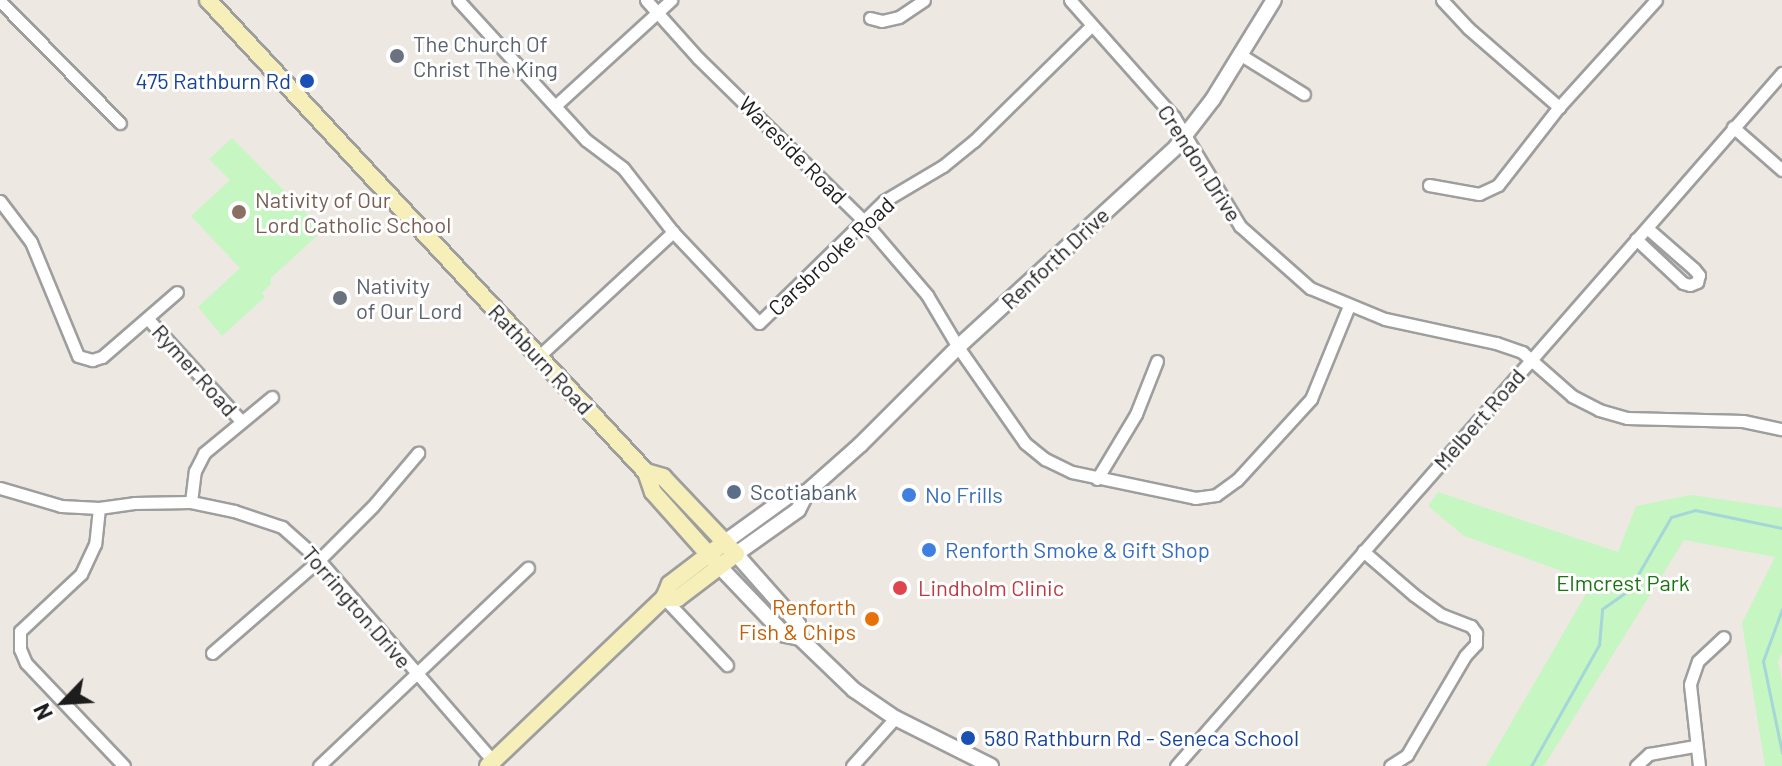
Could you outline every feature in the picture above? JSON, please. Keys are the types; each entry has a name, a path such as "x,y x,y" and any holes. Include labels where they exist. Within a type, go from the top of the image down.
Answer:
{"main road":[{"name":"Rathburn Road","path":"208,0 646,472 653,492 714,560"},
{"name":"Rathburn Road","path":"646,472 663,477 731,548"},
{"name":"Renforth Drive","path":"491,763 664,598 670,584 731,548"}],"street":[{"name":"Carsbrooke Road","path":"458,0 586,140 623,168 673,232 759,323 892,195 957,156 1092,25"},
{"name":"Wareside Road","path":"646,0 863,220 927,295 958,347 1025,443 1045,459 1097,479 1195,498 1216,495 1237,480 1311,399 1349,306"},
{"path":"556,105 671,0"},
{"path":"870,18 882,21 899,17 924,0"},
{"name":"Crendon Drive","path":"1070,0 1186,133 1240,226 1310,288 1385,319 1496,343 1522,352 1572,396 1599,410 1627,418 1743,421 1782,429"},
{"name":"Renforth Drive","path":"731,548 790,495 807,492 861,444 958,347 1158,164 1186,133 1241,55 1274,0"},
{"path":"1442,0 1468,28 1559,107"},
{"path":"1429,185 1479,194 1491,190 1534,143 1559,107 1656,0"},
{"path":"0,1 120,123"},
{"path":"1241,55 1304,94"},
{"name":"Melbert Road","path":"1176,766 1782,73"},
{"path":"1733,127 1782,170"},
{"path":"0,201 31,242 78,356 92,360 102,357 177,292"},
{"path":"1636,239 1683,283 1695,283 1697,272 1647,228"},
{"path":"539,356 673,232"},
{"name":"Rymer Road","path":"148,319 241,421"},
{"path":"1097,479 1136,414 1157,361"},
{"path":"191,502 195,471 204,453 272,397"},
{"path":"212,653 319,560 373,506 418,453"},
{"name":"Torrington Drive","path":"0,488 61,506 99,508 134,503 191,502 234,511 282,527 319,560 491,763"},
{"path":"99,508 95,544 81,574 20,631 20,649 26,663 124,766"},
{"name":"Rathburn Road","path":"731,548 798,624 800,638"},
{"path":"1363,551 1442,615 1465,622 1476,633 1476,644 1465,656 1407,755 1390,766"},
{"name":"Rathburn Road","path":"714,560 785,635 800,638 854,690 895,718 991,766"},
{"path":"319,766 528,568"},
{"path":"664,598 727,665"},
{"path":"1699,766 1690,694 1693,670 1705,650 1724,637"},
{"path":"852,766 895,718"},
{"path":"1636,766 1649,754 1695,746"}],"green space":[{"path":"232,138 323,230 271,278 271,284 262,293 265,297 222,336 198,307 240,268 191,216 230,180 209,159"},
{"name":"Elmcrest Park","path":"1438,492 1618,552 1636,506 1691,495 1782,508 1782,652 1778,661 1782,682 1782,766 1765,766 1742,623 1775,557 1684,540 1544,766 1486,766 1593,582 1464,536 1428,506"}],"waterway":[{"path":"1531,766 1599,645 1602,609 1629,590 1671,517 1695,510 1782,528"},
{"path":"1782,609 1763,661 1782,753"}],"place":[{"name":"The Church Of Christ The King","path":"397,56"},
{"name":"475 Rathburn Rd","path":"307,81"},
{"name":"Nativity of Our Lord Catholic School","path":"239,212"},
{"name":"Nativity of Our Lord","path":"340,298"},
{"name":"Scotiabank","path":"734,492"},
{"name":"No Frills","path":"909,495"},
{"name":"Renforth Smoke & Gift Shop","path":"929,550"},
{"name":"Lindholm Clinic","path":"900,588"},
{"name":"Renforth Fish & Chips","path":"872,619"},
{"name":"580 Rathburn Rd - Seneca School","path":"968,738"}]}
